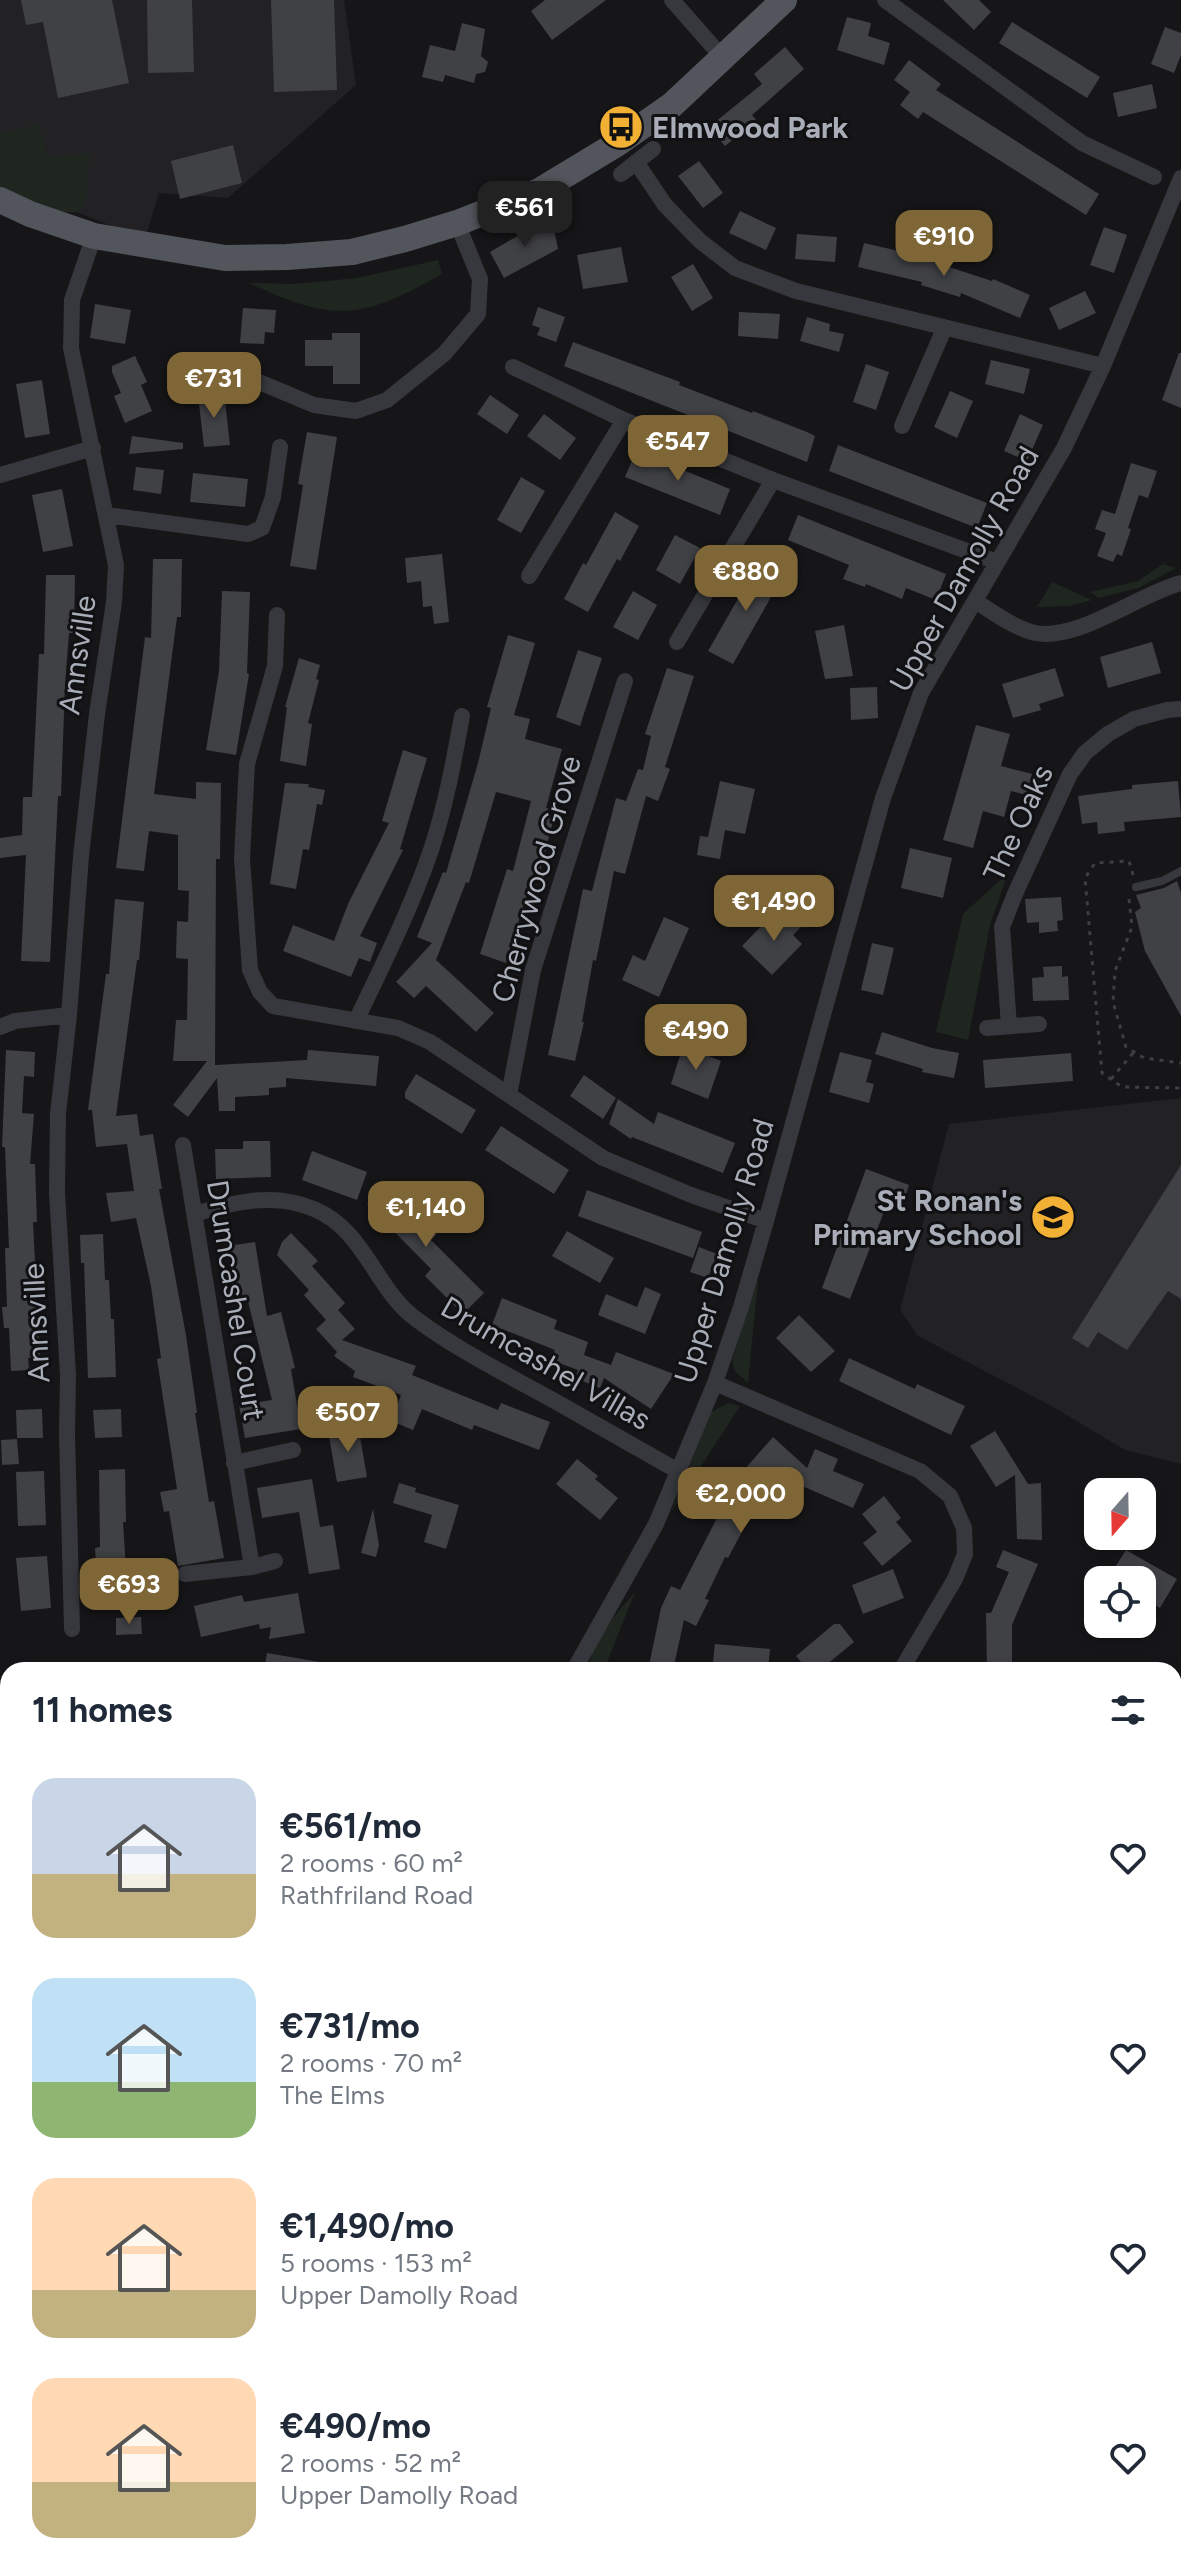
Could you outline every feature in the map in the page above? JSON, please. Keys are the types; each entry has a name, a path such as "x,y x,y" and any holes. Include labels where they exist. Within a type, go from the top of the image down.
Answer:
{"main road":[{"path":"0,200 94,236 225,258 352,252 457,223 539,191 615,145 672,105 784,0"}],"street":[{"path":"672,0 723,58"},
{"path":"885,0 1082,143 1154,177"},
{"path":"621,174 653,149"},
{"path":"636,162 665,205 700,241 735,268 796,291 1103,366"},
{"name":"Upper Damolly Road","path":"578,1662 656,1524 715,1383 766,1221 883,798 921,693 1064,448 1103,366 1181,178"},
{"path":"257,381 314,405 356,411 387,400 444,354 478,314 480,279 457,223"},
{"name":"Annsville","path":"72,1629 68,1375 57,1192 58,1114 85,824 114,602 116,565 71,348 72,300 94,236"},
{"path":"902,426 944,329"},
{"path":"513,367 624,420 773,480 997,562"},
{"path":"529,576 624,420"},
{"path":"107,515 248,534 262,528 273,497 280,447"},
{"path":"0,475 93,448"},
{"path":"677,642 773,480"},
{"path":"975,601 1036,633 1056,633 1080,626 1181,583"},
{"path":"277,615 275,666 247,764 242,858 250,970 260,992 273,1006 398,1028 430,1042 603,1158 691,1195 766,1221"},
{"name":"Cherrywood Grove","path":"509,1095 533,970 625,681"},
{"name":"The Oaks","path":"1009,1026 1002,927 1070,774 1085,753 1108,734 1134,719 1181,709"},
{"path":"356,1021 412,902 432,847 462,716"},
{"path":"0,1027 15,1021 69,1015"},
{"path":"987,1028 1039,1024"},
{"name":"Drumcashel Court","path":"183,1145 252,1567"},
{"name":"Drumcashel Villas","path":"195,1214 236,1202 275,1200 314,1209 350,1233 412,1316 460,1349 678,1471"},
{"path":"715,1383 920,1471 950,1496 964,1528 965,1554 955,1579 906,1662"},
{"name":"Drumcashel Court","path":"234,1463 293,1450"},
{"path":"185,1574 252,1567 275,1561"}],"lane":[{"path":"1136,887 1162,881 1181,871"}],"path":[{"path":"1181,1063 1144,1058 1126,1047 1113,1002 1115,971 1132,927 1128,887 1136,887 1129,861 1095,863 1085,878 1102,1073 1122,1087 1181,1088"},
{"path":"1111,1079 1134,1052"}],"shaded area":[{"path":"0,0 344,0 356,85 228,198 159,193 145,239 0,182"},
{"path":"39,125 47,157 90,153 86,202 77,212 47,208 0,189 0,133"},
{"path":"438,260 442,274 390,300 347,311 304,305 249,283 294,284 357,278"},
{"path":"1163,564 1176,568 1138,588 1099,598 1090,592 1138,581"},
{"path":"1052,582 1092,600 1070,606 1037,607"},
{"path":"1008,873 990,925 968,1040 936,1032 963,914"},
{"name":"St Ronan's Primary School","path":"1181,1098 1181,1464 1125,1450 1055,1408 918,1336 900,1310 949,1124"},
{"path":"758,1281 748,1383 735,1371 732,1361"},
{"path":"729,1403 740,1406 670,1514 711,1412"},
{"path":"635,1592 607,1662 589,1662 599,1634"}],"building":[{"path":"21,0 112,0 129,83 58,98 43,22 26,25"},
{"path":"147,0 192,0 194,72 148,73"},
{"path":"271,0 334,0 337,90 274,92"},
{"path":"545,0 606,0 552,40 531,11"},
{"path":"943,0 979,0 991,12 974,30"},
{"path":"847,17 871,23 868,36 890,43 884,65 837,50"},
{"path":"1012,22 1100,77 1087,98 999,43"},
{"path":"462,23 485,29 481,56 488,62 485,72 476,74 474,83 445,75 443,82 422,77 430,45 455,51"},
{"path":"1165,27 1181,33 1181,55 1174,73 1151,64"},
{"path":"785,47 804,69 752,115 757,121 725,146 709,127 762,84 754,74"},
{"path":"909,60 941,84 936,90 1099,194 1086,215 923,112 918,119 900,105 910,92 894,80"},
{"path":"1152,84 1157,108 1118,117 1113,93"},
{"path":"233,145 242,183 180,199 171,161"},
{"path":"699,161 723,193 703,208 678,176"},
{"path":"740,211 776,228 766,250 729,233"},
{"path":"546,219 555,234 558,249 504,278 490,252"},
{"path":"1104,227 1127,235 1114,273 1090,265"},
{"path":"797,234 837,237 835,262 795,259"},
{"path":"864,243 993,279 1030,295 1020,318 961,293 960,297 921,285 922,282 858,267"},
{"path":"621,247 628,282 583,289 577,255"},
{"path":"693,264 713,298 692,311 671,277"},
{"path":"1085,291 1096,313 1059,330 1049,308"},
{"path":"95,304 131,310 125,344 90,338"},
{"path":"538,307 565,317 556,342 537,335 540,328 532,325"},
{"path":"243,308 276,310 274,333 265,332 264,344 240,343"},
{"path":"739,312 780,314 778,339 738,336"},
{"path":"807,317 830,324 829,331 844,334 839,352 800,341"},
{"path":"332,333 360,333 360,384 333,384 333,366 305,366 305,340 332,340"},
{"path":"573,342 815,436 807,462 564,366"},
{"path":"1181,353 1181,408 1162,400"},
{"path":"135,356 147,382 141,385 152,411 125,423 114,396 121,393 112,366"},
{"path":"991,360 1030,369 1024,394 985,384"},
{"path":"866,364 889,372 876,410 853,402"},
{"path":"42,380 50,434 25,438 16,384"},
{"path":"950,391 973,401 957,438 934,427"},
{"path":"224,392 230,445 204,447 198,395"},
{"path":"490,395 519,415 507,434 477,414"},
{"path":"544,414 576,438 560,460 527,436"},
{"path":"1020,414 1043,425 1027,461 1004,451"},
{"path":"307,432 337,437 316,570 290,566 303,485 298,484"},
{"path":"132,436 183,443 183,449 129,454"},
{"path":"838,445 987,503 977,528 829,471"},
{"path":"636,451 730,489 720,515 625,477"},
{"path":"1131,463 1157,471 1148,498 1139,495 1122,556 1117,554 1113,562 1097,556 1106,533 1095,529 1102,510 1115,514"},
{"path":"136,467 164,470 161,494 133,490"},
{"path":"193,473 248,479 245,507 190,502"},
{"path":"521,477 545,491 521,533 497,520"},
{"path":"62,489 73,546 43,552 32,495"},
{"path":"615,512 639,526 588,612 564,599"},
{"path":"798,515 946,574 936,600 906,588 902,599 866,584 865,587 843,579 849,565 788,540"},
{"path":"675,535 700,548 680,584 656,570"},
{"path":"442,554 449,622 434,624 432,606 423,607 421,581 407,583 405,558"},
{"path":"153,559 182,559 181,617 177,617 154,794 196,799 196,782 221,783 220,859 216,859 215,1065 307,1060 308,1050 379,1056 376,1086 286,1078 286,1087 269,1088 269,1095 235,1097 235,1111 219,1111 217,1078 188,1117 173,1105 207,1061 173,1061 176,1020 187,1020 188,959 176,958 177,921 188,922 189,891 178,890 178,835 149,831 144,871 116,868 145,637 151,638"},
{"path":"759,562 783,576 733,664 708,651"},
{"path":"46,575 75,575 74,633 69,633 65,685 50,962 21,961 26,855 0,858 0,838 22,835 23,797 32,797 39,654 44,654"},
{"path":"222,591 250,592 249,674 236,755 206,750 219,671"},
{"path":"633,591 657,605 638,640 613,627"},
{"path":"844,625 853,676 825,679 815,631"},
{"path":"508,635 535,643 514,715 530,719 525,739 562,749 546,808 556,810 539,875 533,874 506,963 480,954 507,869 513,871 531,801 496,792 469,883 466,882 436,960 494,1013 476,1032 426,986 414,998 396,982 432,943 417,937 443,872 446,873 478,763 491,708 487,707"},
{"path":"1152,642 1161,673 1108,688 1100,657"},
{"path":"578,650 602,658 580,726 556,717"},
{"path":"299,658 320,665 308,723 312,724 306,766 280,761 285,707"},
{"path":"667,668 694,676 665,767 670,769 658,801 646,796 625,874 614,871 596,961 593,960 575,1061 548,1055 583,889 592,891 616,798 626,801 638,769 643,770 651,736 645,734"},
{"path":"1055,668 1064,696 1039,704 1041,710 1013,718 1002,684"},
{"path":"877,687 878,718 851,720 850,688"},
{"path":"976,725 1010,734 1001,766 1032,774 1027,795 1011,791 1004,817 983,811 973,848 943,840"},
{"path":"403,750 427,758 400,849 403,850 360,936 377,943 370,962 359,958 351,977 283,951 293,925 334,941 348,904 389,823 382,821"},
{"path":"720,781 755,789 745,834 725,830 720,859 697,855 700,836 708,837"},
{"path":"1178,781 1181,817 1124,822 1125,831 1098,834 1097,822 1082,824 1078,796 1132,789 1132,785"},
{"path":"285,783 309,784 308,787 325,790 322,805 317,804 309,850 303,849 296,889 270,884"},
{"path":"910,848 952,858 943,898 901,888"},
{"path":"1177,881 1181,893 1181,1016 1145,951 1135,912 1141,908 1136,895 1164,888"},
{"path":"1061,897 1063,920 1057,921 1058,931 1039,933 1039,922 1027,923 1025,899"},
{"path":"115,899 144,902 139,960 116,1116 137,1114 140,1136 153,1134 209,1502 214,1501 224,1558 178,1566 169,1511 164,1512 160,1492 177,1489 157,1359 161,1358 151,1286 136,1218 111,1222 106,1193 134,1191 127,1144 96,1147 92,1110 88,1110 106,974 109,974"},
{"path":"772,915 780,923 788,915 801,927 793,935 802,944 772,975 742,946"},
{"path":"664,917 689,928 659,997 622,980 633,955 645,961"},
{"path":"872,943 894,948 883,995 861,990"},
{"path":"1062,966 1062,977 1068,976 1069,1000 1033,1001 1032,978 1044,977 1043,967"},
{"path":"656,1012 688,1022 682,1041 650,1031"},
{"path":"882,1032 959,1053 954,1078 922,1072 923,1069 875,1054"},
{"path":"683,1046 721,1061 708,1099 671,1084"},
{"path":"6,1050 35,1052 34,1077 24,1076 22,1113 34,1114 30,1164 35,1164 37,1222 33,1222 40,1357 28,1358 29,1370 11,1371 9,1328 4,1328 2,1307 7,1307 5,1248 9,1248 5,1147 2,1147"},
{"path":"840,1052 872,1060 866,1082 874,1084 869,1103 829,1092"},
{"path":"1071,1053 1073,1081 985,1088 983,1060"},
{"path":"416,1074 476,1110 462,1134 405,1098 405,1092"},
{"path":"584,1075 616,1098 603,1119 570,1096"},
{"path":"618,1099 654,1124 658,1112 735,1143 723,1173 631,1139 609,1124"},
{"path":"501,1126 569,1170 554,1194 485,1150"},
{"path":"243,1141 270,1141 271,1177 216,1179 215,1149 243,1149"},
{"path":"312,1151 367,1172 357,1200 302,1180"},
{"name":"St Ronan's Primary School","path":"1181,1165 1181,1299 1168,1291 1127,1350 1098,1332 1088,1348 1072,1338"},
{"path":"866,1169 909,1185 903,1204 889,1199 850,1299 822,1288"},
{"path":"388,1184 437,1234 431,1240 484,1293 463,1314 425,1276 431,1269 367,1204"},
{"path":"587,1190 702,1232 693,1258 578,1216"},
{"path":"567,1231 614,1258 600,1283 552,1256"},
{"path":"291,1233 318,1261 312,1266 345,1303 338,1310 355,1329 342,1340 416,1366 412,1375 498,1410 501,1403 550,1422 539,1450 474,1425 472,1430 422,1409 413,1430 391,1421 401,1395 353,1377 355,1371 334,1356 337,1352 316,1329 326,1320 304,1295 309,1290 277,1255 282,1242"},
{"path":"103,1234 105,1280 109,1280 111,1319 114,1319 116,1377 88,1378 84,1263 81,1263 80,1235"},
{"path":"255,1242 267,1316 281,1312 295,1368 291,1369 301,1429 245,1438 239,1405 272,1400 247,1297 236,1299 227,1246"},
{"path":"699,1247 717,1254 708,1278 690,1272"},
{"path":"645,1287 661,1294 645,1334 598,1315 606,1294 637,1307"},
{"path":"502,1298 557,1320 554,1329 588,1342 584,1355 611,1365 616,1352 674,1374 651,1409 604,1378 600,1388 575,1378 578,1370 551,1360 555,1350 492,1325"},
{"path":"799,1315 835,1351 811,1372 776,1338"},
{"path":"849,1358 915,1389 917,1384 965,1406 951,1435 839,1381"},
{"path":"42,1409 43,1438 17,1438 16,1410"},
{"path":"121,1409 122,1437 95,1438 93,1410"},
{"path":"358,1425 367,1477 337,1482 328,1431"},
{"path":"995,1431 1028,1484 1041,1483 1042,1540 1017,1539 1015,1475 996,1487 970,1446"},
{"path":"773,1437 807,1468 815,1449 838,1459 833,1471 864,1484 853,1508 779,1476 761,1496 728,1558 725,1557 696,1626 684,1620 675,1662 650,1662 661,1608 671,1586 680,1590 738,1477"},
{"path":"17,1439 19,1464 2,1465 1,1440"},
{"path":"577,1459 618,1498 600,1520 556,1484"},
{"path":"125,1469 126,1522 123,1522 128,1601 99,1603 95,1548 100,1547 99,1470"},
{"path":"44,1471 46,1525 18,1526 16,1472"},
{"path":"312,1479 320,1527 333,1525 340,1569 309,1574 299,1512 262,1518 257,1488"},
{"path":"399,1483 416,1488 415,1492 459,1505 446,1549 424,1542 432,1515 393,1503"},
{"path":"884,1496 901,1518 896,1522 912,1541 882,1566 863,1543 877,1532 862,1514"},
{"path":"373,1509 379,1545 376,1557 361,1553"},
{"path":"1003,1550 1038,1564 1012,1625 1012,1662 987,1662 986,1613 991,1613 1009,1572 996,1567"},
{"path":"1126,1550 1154,1566 1116,1566"},
{"path":"47,1556 51,1608 21,1611 16,1558"},
{"path":"1156,1567 1177,1579 1160,1608 1156,1606"},
{"path":"893,1569 904,1598 863,1614 852,1585"},
{"path":"298,1593 305,1633 269,1639 271,1627 260,1629 259,1624 201,1637 194,1606 242,1595 244,1602"},
{"path":"141,1617 142,1634 116,1635 116,1618"},
{"path":"834,1624 840,1624 854,1642 830,1662 801,1662 796,1656"},
{"path":"715,1644 770,1649 769,1662 713,1662"},
{"path":"267,1653 320,1662 265,1662"}],"place":[{"name":"Elmwood Park","path":"621,127"},
{"name":"St Ronan's Primary School","path":"1053,1217"}]}
